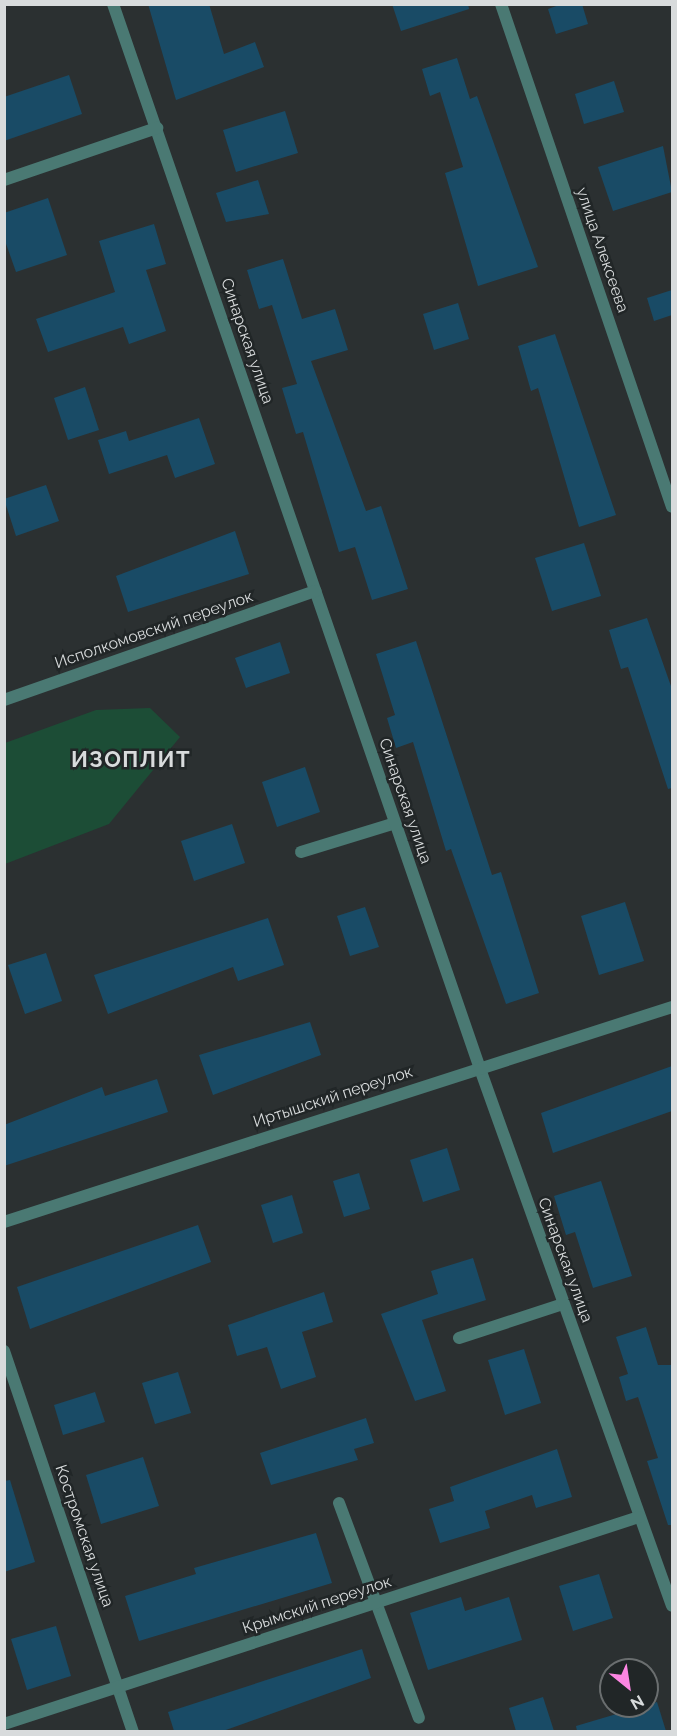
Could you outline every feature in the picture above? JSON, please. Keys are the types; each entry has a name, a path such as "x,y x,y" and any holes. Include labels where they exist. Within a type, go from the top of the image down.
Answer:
{"street":[{"name":"Синарская улица","path":"112,4 157,128 479,1066 672,1606"},
{"name":"улица Алексеева","path":"501,4 672,507"},
{"path":"4,180 157,128"},
{"name":"Исполкомовский переулок","path":"4,700 315,591"},
{"path":"301,852 395,823"},
{"name":"Иртышский переулок","path":"4,1222 479,1066 672,1007"},
{"path":"459,1338 563,1304"},
{"name":"Костромская улица","path":"4,1351 132,1731"},
{"path":"339,1503 419,1718"},
{"name":"Крымский переулок","path":"4,1724 377,1604 639,1516"}],"green space":[{"path":"150,708 180,737 109,824 5,864 5,743 96,710"}],"building":[{"path":"148,4 209,4 224,54 255,42 264,67 176,100"},
{"path":"392,4 468,4 469,9 401,31"},
{"path":"562,4 582,4 588,24 556,34 548,9"},
{"path":"457,58 470,99 477,96 538,267 478,286 445,173 463,167 440,92 430,96 422,69"},
{"path":"69,75 82,114 4,141 4,97"},
{"path":"614,81 624,112 584,124 575,94"},
{"path":"285,111 298,153 236,172 223,130"},
{"path":"663,146 672,192 613,211 598,167"},
{"path":"258,180 269,214 226,222 216,193"},
{"path":"48,198 67,255 16,272 4,238 4,213"},
{"path":"154,224 166,264 146,270 166,331 129,344 123,327 48,352 36,319 115,292 99,241"},
{"path":"283,259 302,319 335,309 348,350 311,361 366,511 381,506 408,589 372,600 355,547 339,552 303,432 296,434 282,388 297,384 272,305 259,309 247,270"},
{"path":"672,290 672,315 654,321 647,298"},
{"path":"458,303 469,339 434,350 423,314"},
{"path":"555,334 616,515 579,527 538,388 531,391 518,346"},
{"path":"85,387 99,430 68,440 54,398"},
{"path":"199,418 215,464 175,478 167,455 109,474 98,440 126,431 129,441"},
{"path":"46,485 59,521 16,536 4,499"},
{"path":"235,531 249,574 128,612 116,576"},
{"path":"584,543 601,596 552,611 535,558"},
{"path":"647,618 672,689 672,788 668,789 628,667 621,669 609,630"},
{"path":"416,641 492,875 501,872 539,993 506,1004 451,849 446,851 413,742 396,748 387,718 395,715 376,654"},
{"path":"280,642 290,673 246,688 235,658"},
{"path":"305,767 320,812 277,827 262,782"},
{"path":"232,824 245,863 194,881 181,841"},
{"path":"625,902 644,961 599,975 581,916"},
{"path":"365,907 379,947 350,956 337,916"},
{"path":"268,918 284,965 238,981 233,967 108,1014 94,975"},
{"path":"46,953 62,1001 25,1014 8,965"},
{"path":"310,1022 321,1055 213,1095 199,1055"},
{"path":"672,1066 672,1111 553,1153 541,1113"},
{"path":"157,1079 168,1112 4,1166 4,1125 102,1087 105,1096"},
{"path":"447,1148 460,1190 423,1202 410,1160"},
{"path":"359,1173 370,1209 344,1217 333,1181"},
{"path":"601,1181 632,1276 593,1288 575,1232 566,1235 554,1196"},
{"path":"292,1195 303,1233 273,1243 261,1205"},
{"path":"198,1225 211,1262 30,1329 17,1287"},
{"path":"473,1258 486,1300 422,1320 446,1391 415,1401 381,1314 438,1294 431,1271"},
{"path":"324,1292 333,1322 302,1332 316,1377 281,1389 267,1347 237,1356 228,1325"},
{"path":"646,1327 658,1365 672,1365 672,1525 668,1525 647,1461 658,1458 638,1397 626,1401 619,1377 628,1374 616,1337"},
{"path":"524,1349 541,1403 505,1415 488,1360"},
{"path":"178,1372 191,1413 155,1424 142,1383"},
{"path":"95,1392 105,1422 63,1435 54,1405"},
{"path":"366,1418 374,1443 354,1449 358,1460 271,1485 260,1453"},
{"path":"557,1449 572,1497 536,1508 532,1495 485,1511 490,1528 440,1543 429,1509 454,1501 450,1487"},
{"path":"143,1457 159,1506 101,1524 86,1475"},
{"path":"10,1480 35,1562 4,1572 4,1481"},
{"path":"316,1533 332,1583 139,1641 125,1596 196,1574 194,1568"},
{"path":"599,1574 613,1618 573,1631 559,1586"},
{"path":"461,1597 465,1611 509,1597 522,1640 428,1670 410,1613"},
{"path":"56,1626 71,1676 27,1690 11,1639"},
{"path":"362,1649 371,1678 223,1731 174,1731 168,1712"},
{"path":"543,1697 554,1731 516,1731 509,1708"},
{"path":"659,1708 666,1731 577,1731 576,1726 603,1718 659,1718"}],"district":[{"name":"ИЗОПЛИТ","path":"131,760"}]}
